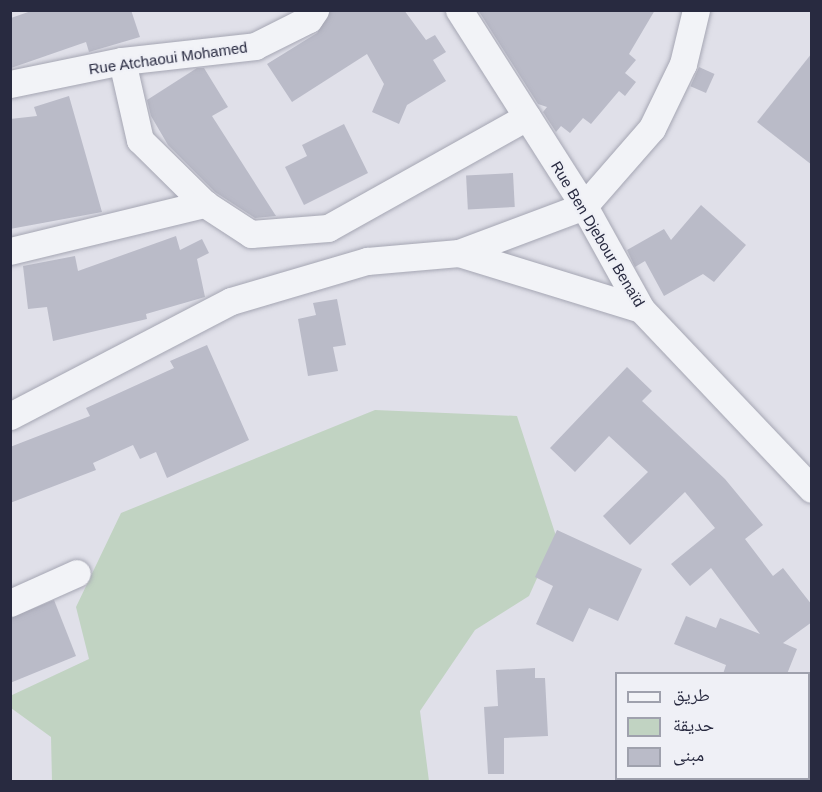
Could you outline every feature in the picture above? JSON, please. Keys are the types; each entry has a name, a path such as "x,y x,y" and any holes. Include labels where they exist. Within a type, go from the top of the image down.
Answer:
{"street":[{"name":"Rue Atchaoui Mohamed","path":"10,84 122,61 255,46 309,19 315,10"},
{"name":"Rue Ben Djebour Benaïd","path":"459,10 584,206 641,309 812,489"},
{"path":"10,416 231,301 368,261 459,254 584,206 652,128 683,64 696,10"},
{"path":"122,61 140,140 205,204 252,234 328,228 527,117"},
{"path":"10,251 205,204"},
{"path":"459,254 641,309"},
{"path":"10,603 77,573"}],"green space":[{"path":"375,410 517,416 556,536 529,596 475,630 420,711 429,781 52,781 51,737 11,708 10,696 89,659 76,607 121,513"}],"building":[{"path":"34,10 131,10 140,37 89,52 86,42 11,68 11,18"},
{"path":"331,10 404,10 426,40 435,35 446,52 433,60 446,81 407,105 399,124 372,112 384,84 367,54 292,102 267,64 317,33"},
{"path":"478,10 655,10 629,54 636,60 625,73 636,82 625,96 619,91 591,124 583,118 570,133 561,126 556,132 543,112 547,107 538,104"},
{"path":"812,53 812,165 757,122"},
{"path":"699,67 715,74 706,93 690,86"},
{"path":"197,68 204,68 228,107 212,116 276,216 255,218 215,192 168,145 151,116 147,100"},
{"path":"69,96 102,212 10,229 10,119 37,116 34,107"},
{"path":"344,124 368,173 304,205 285,167 307,156 302,145"},
{"path":"513,173 515,207 468,209 466,175"},
{"path":"701,205 746,245 714,282 703,274 664,296 645,261 635,267 627,250 664,229 671,240"},
{"path":"176,236 180,250 202,239 209,253 197,259 205,297 146,314 147,319 53,341 47,307 28,309 23,266 75,256 78,271"},
{"path":"337,299 346,345 333,347 338,371 308,376 298,319 316,315 313,303"},
{"path":"207,345 249,440 167,478 156,452 140,459 133,445 93,463 96,470 10,503 10,447 90,416 86,408 174,368 170,361"},
{"path":"627,367 652,391 642,401 725,479 763,525 745,539 773,576 783,568 812,605 812,622 783,643 797,649 788,672 724,672 726,665 674,644 686,616 716,628 720,618 760,634 711,568 690,586 671,564 715,528 685,492 630,545 603,516 648,472 609,436 575,472 550,448"},
{"path":"557,530 642,569 618,621 589,608 573,642 536,624 553,586 535,577"},
{"path":"54,600 76,656 10,683 10,618"},
{"path":"535,668 535,678 545,678 548,736 504,738 504,774 488,774 484,707 498,706 496,670"}]}
